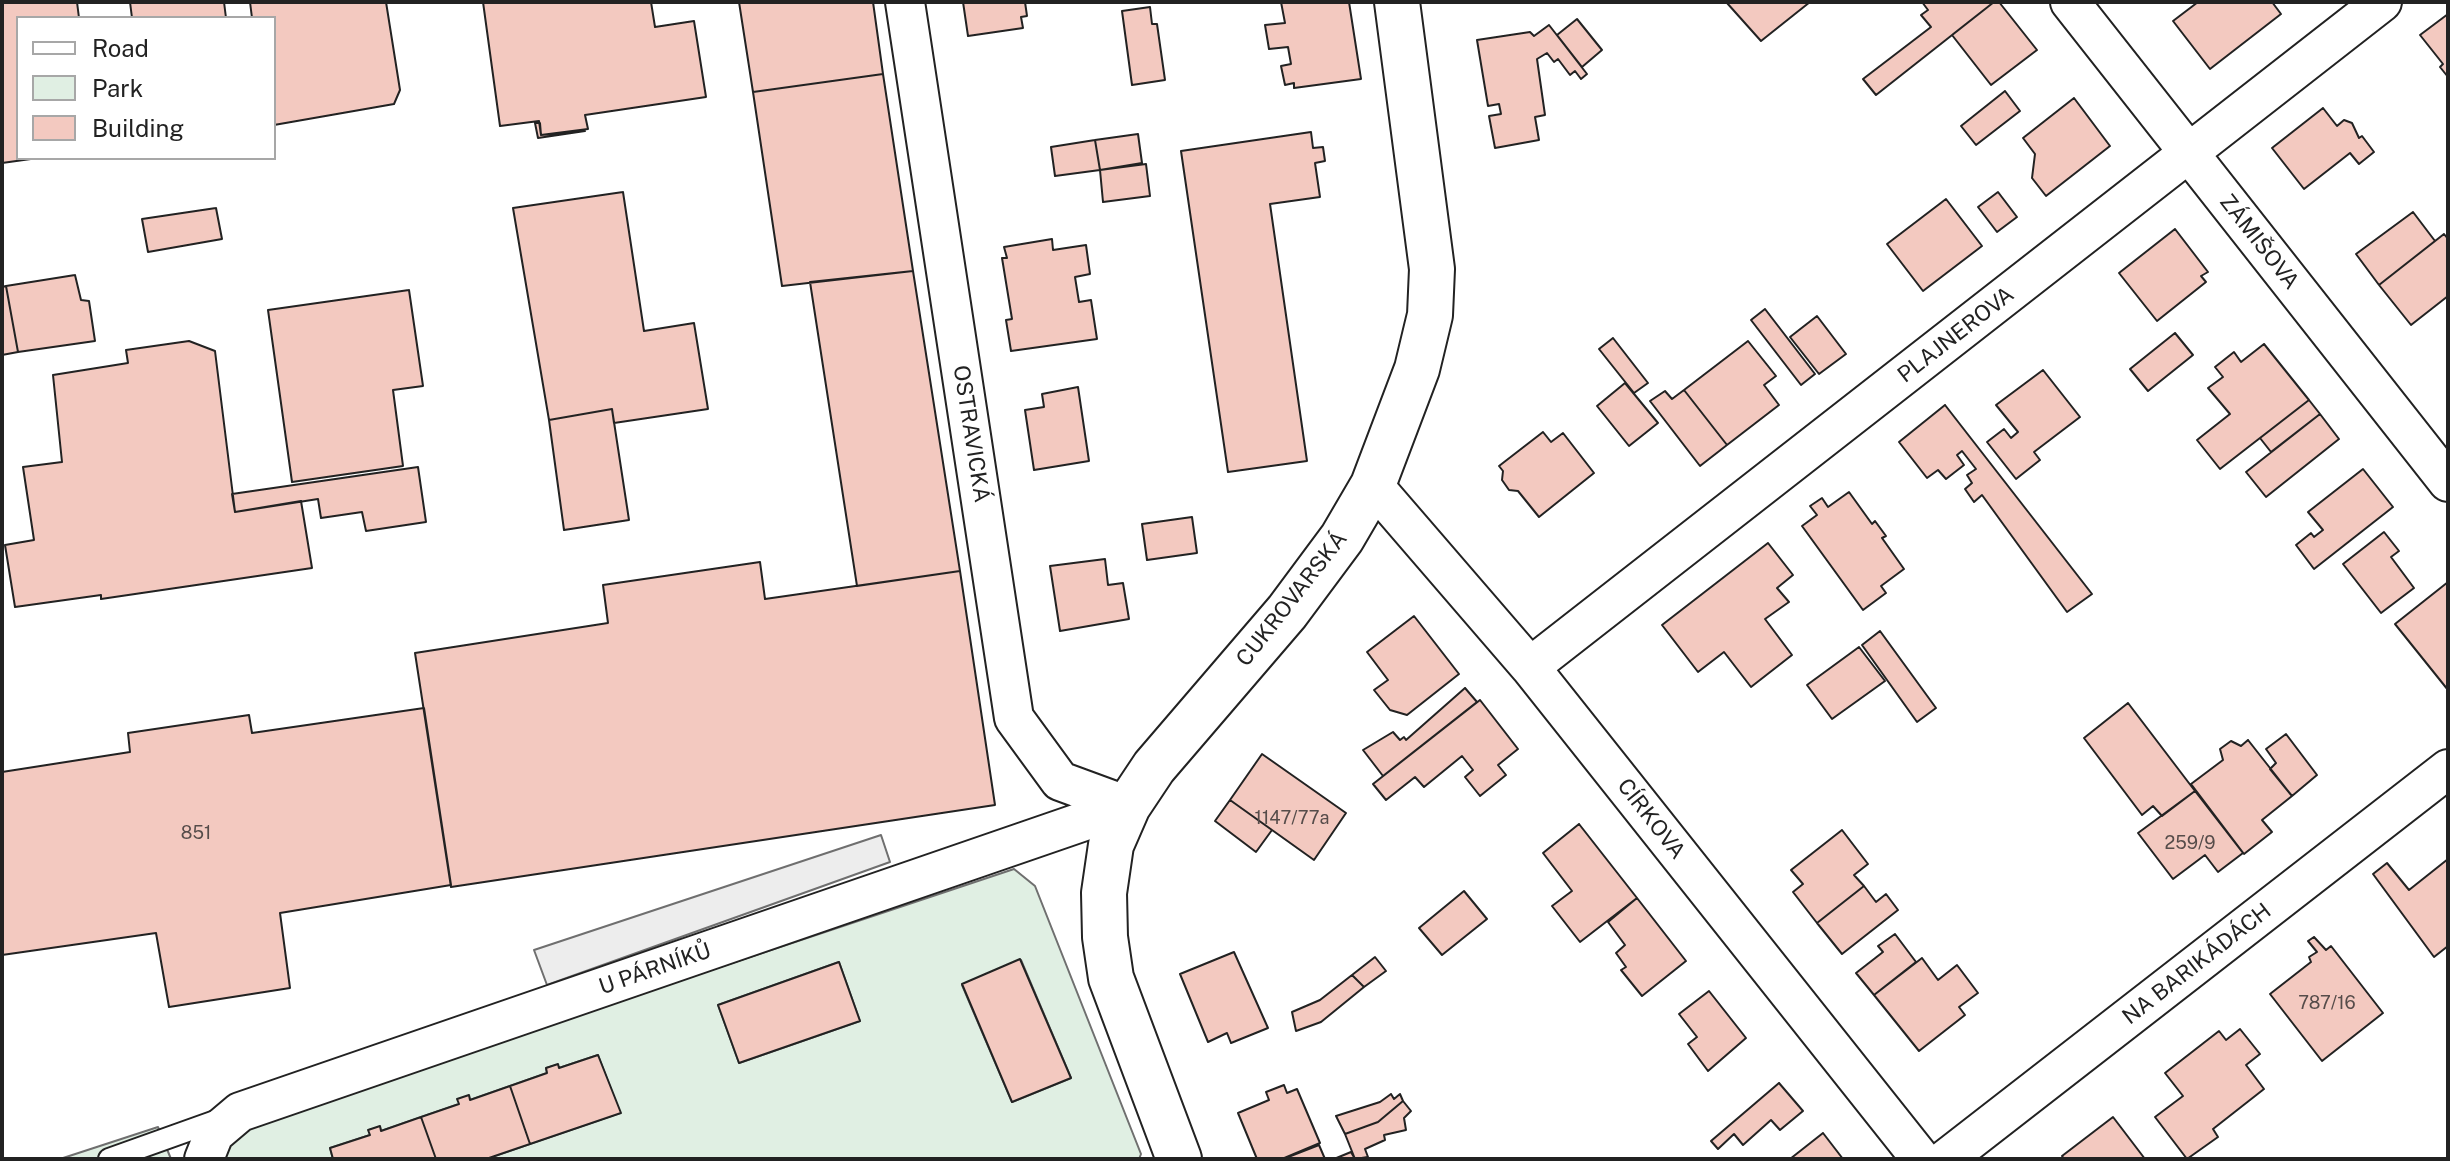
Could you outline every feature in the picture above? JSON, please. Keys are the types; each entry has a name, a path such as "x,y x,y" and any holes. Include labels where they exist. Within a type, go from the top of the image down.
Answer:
{"street":[{"name":"OSTRAVICKÁ","path":"905,2 1014,718 1060,781 1128,806"},
{"name":"ZÁMIŠOVA","path":"2070,2 2448,482"},
{"name":"PLAJNEROVA","path":"1530,667 2382,2"},
{"name":"CUKROVARSKÁ","path":"1179,1159 1111,978 1105,937 1104,893 1111,845 1128,806 1154,767 1316,575 1373,485 1417,369 1430,315 1432,269 1403,4"},
{"name":"CÍRKOVA","path":"1373,485 1530,667 1921,1159"},
{"name":"NA BARIKÁDÁCH","path":"1946,1159 2448,769"},
{"name":"U PÁRNÍKŮ","path":"204,1159 214,1134 240,1112 1128,806"}],"lane":[{"path":"109,1159 240,1112"}],"green space":[{"path":"1014,869 1035,886 1141,1154 1139,1159 486,1159 620,1113 598,1055 559,1068 557,1065 546,1068 547,1073 470,1100 469,1096 459,1104 381,1131 380,1127 369,1130 370,1135 330,1148 333,1159 213,1159 234,1129","holes":["1021,960 1071,1078 1012,1102 962,985","839,962 860,1021 739,1063 718,1005"]},
{"path":"158,1127 171,1159 60,1159"}],"shaded area":[{"path":"881,835 890,862 547,985 534,950"}],"building":[{"path":"2,2 77,2 79,16 16,16 16,160 24,160 2,163"},
{"path":"130,2 224,2 226,16 132,16"},
{"path":"250,2 386,2 400,90 394,104 276,125 276,16 252,16"},
{"path":"483,2 651,2 655,27 694,21 706,97 585,115 588,129 541,135 539,121 500,126"},
{"path":"739,2 873,2 883,74 753,92"},
{"path":"963,2 1025,2 1027,16 1021,17 1023,28 968,36"},
{"path":"1281,2 1349,2 1361,79 1294,88 1294,83 1285,85 1281,66 1291,64 1288,47 1269,49 1265,25 1285,23"},
{"path":"1728,2 1810,2 1761,41 1727,3"},
{"path":"1922,2 1994,2 1876,95 1863,79 1931,27 1921,15 1928,10"},
{"path":"1994,2 1999,2 2037,50 1991,85 1952,35"},
{"path":"2198,2 2272,2 2281,14 2210,69 2173,21"},
{"path":"1150,7 1152,24 1157,24 1165,80 1132,85 1122,11"},
{"path":"2448,14 2448,77 2440,67 2443,64 2420,35"},
{"path":"1577,19 1602,50 1582,67 1557,35"},
{"path":"1549,25 1587,74 1581,79 1575,71 1570,75 1558,59 1554,62 1547,53 1537,59 1545,115 1535,117 1539,140 1495,148 1489,116 1501,114 1499,104 1488,106 1477,40 1530,32 1534,36"},
{"path":"883,74 913,271 782,286 753,92"},
{"path":"2005,91 2020,111 1976,145 1961,126"},
{"path":"2074,98 2110,146 2046,196 2032,178 2035,154 2023,138"},
{"path":"2323,108 2337,126 2344,120 2352,123 2359,138 2362,136 2374,152 2359,164 2350,153 2304,189 2272,148"},
{"path":"535,123 540,123 541,135 585,131 538,138"},
{"path":"1311,132 1313,148 1323,147 1325,161 1315,163 1320,197 1270,204 1307,461 1228,472 1181,151"},
{"path":"1138,134 1142,163 1100,170 1095,140"},
{"path":"1095,140 1100,170 1055,176 1051,147"},
{"path":"1146,164 1150,196 1103,202 1100,170"},
{"path":"623,192 644,331 694,323 708,409 614,423 612,409 549,420 513,208"},
{"path":"1998,192 2017,217 1997,232 1978,207"},
{"path":"1946,199 1982,246 1923,291 1887,244"},
{"path":"216,208 222,239 148,252 142,219"},
{"path":"2413,212 2435,241 2379,285 2356,254"},
{"path":"2175,229 2208,272 2201,276 2206,282 2157,321 2119,273"},
{"path":"2444,234 2448,239 2448,296 2411,325 2379,285"},
{"path":"1052,239 1053,250 1086,245 1090,274 1075,277 1079,302 1091,300 1097,339 1011,351 1006,320 1012,319 1002,258 1007,258 1004,247"},
{"path":"913,271 960,571 857,586 810,282"},
{"path":"75,275 81,300 89,301 95,341 18,352 6,286"},
{"path":"6,286 18,352 2,355 2,287"},
{"path":"409,290 423,386 393,390 403,466 292,482 268,310"},
{"path":"1765,309 1815,374 1801,385 1751,320"},
{"path":"1817,316 1846,354 1819,374 1790,337"},
{"path":"2175,333 2193,355 2148,391 2130,369"},
{"path":"1613,338 1648,383 1634,393 1599,349"},
{"path":"189,341 215,351 235,512 301,501 312,568 101,599 101,595 15,607 5,545 34,540 23,467 62,462 53,375 128,363 126,350"},
{"path":"1748,341 1776,376 1764,385 1779,405 1727,445 1684,390"},
{"path":"2264,344 2309,400 2220,469 2197,440 2230,414 2208,388 2223,377 2215,367 2234,352 2241,362"},
{"path":"2043,370 2080,417 2034,452 2040,460 2016,479 1987,442 2004,429 2011,438 2018,432 1996,405"},
{"path":"1625,383 1658,423 1629,446 1597,406"},
{"path":"1078,387 1089,461 1034,470 1025,410 1044,407 1042,394"},
{"path":"1684,390 1727,445 1700,466 1650,401 1665,391 1672,399"},
{"path":"2309,400 2320,414 2271,452 2260,438"},
{"path":"1945,405 2092,594 2067,612 1982,495 1974,502 1965,489 1972,483 1967,475 1976,469 1962,451 1957,455 1964,465 1946,479 1938,470 1927,478 1899,442"},
{"path":"612,409 629,520 564,530 549,420"},
{"path":"2320,414 2339,439 2266,497 2246,472"},
{"path":"1543,432 1551,442 1563,433 1594,473 1539,517 1518,491 1509,490 1502,480 1503,471 1499,466"},
{"path":"418,467 426,522 366,531 362,512 321,518 318,499 235,512 232,494"},
{"path":"2363,469 2393,507 2314,569 2296,545 2311,533 2314,537 2323,530 2308,512"},
{"path":"1849,492 1872,524 1875,521 1886,536 1882,538 1904,569 1881,586 1886,593 1863,610 1802,526 1817,515 1810,506 1822,498 1828,507"},
{"path":"1192,517 1197,553 1147,560 1142,524"},
{"path":"2384,532 2399,551 2391,557 2414,588 2381,613 2343,564"},
{"path":"1768,543 1793,575 1777,588 1789,602 1765,619 1792,655 1751,687 1724,652 1698,672 1662,625"},
{"path":"1105,559 1108,585 1123,583 1129,619 1060,631 1050,566"},
{"path":"760,562 765,599 960,571 995,805 451,887 415,653 608,623 603,585"},
{"path":"2448,582 2448,690 2395,624"},
{"path":"1414,616 1459,674 1407,715 1390,710 1374,690 1388,680 1367,652"},
{"path":"1880,631 1936,708 1917,722 1862,645"},
{"path":"1859,647 1885,681 1832,719 1807,685"},
{"path":"1465,688 1477,702 1383,776 1363,750 1393,732 1400,740 1404,737 1406,740"},
{"path":"1480,700 1518,749 1498,765 1506,775 1480,796 1465,777 1473,770 1462,756 1424,787 1415,777 1386,800 1373,784"},
{"path":"2128,703 2195,791 2162,816 2153,806 2142,815 2084,738"},
{"path":"424,708 451,885 280,913 290,988 169,1007 156,933 2,955 2,772 130,752 128,733 249,715 252,733"},
{"path":"2286,734 2317,775 2292,796 2270,769 2276,763 2266,749"},
{"path":"2248,740 2292,796 2262,820 2272,832 2244,854 2191,784 2223,760 2220,749 2231,741 2241,746"},
{"path":"1262,754 1346,813 1314,860 1230,800"},
{"path":"2195,791 2243,853 2218,872 2205,855 2173,879 2138,833"},
{"path":"1230,800 1272,830 1256,852 1215,821"},
{"path":"1579,824 1637,898 1580,942 1552,906 1572,891 1543,853"},
{"path":"1842,830 1868,864 1854,875 1864,886 1817,923 1793,892 1803,884 1791,870"},
{"path":"2448,859 2448,946 2434,957 2373,874 2387,863 2409,890"},
{"path":"1864,886 1876,902 1886,894 1898,910 1842,954 1817,923"},
{"path":"1464,891 1487,919 1442,955 1419,928"},
{"path":"1637,898 1686,961 1642,996 1621,970 1626,967 1616,953 1625,945 1608,922"},
{"path":"1895,934 1916,962 1874,995 1856,973 1883,952 1878,946"},
{"path":"2314,937 2326,950 2331,946 2383,1013 2322,1061 2270,994 2311,962 2309,957 2317,952 2308,941"},
{"path":"1234,952 1268,1028 1231,1043 1227,1033 1208,1042 1180,974"},
{"path":"1375,957 1386,971 1364,987 1352,975"},
{"path":"1922,958 1938,980 1957,965 1978,993 1959,1007 1965,1015 1919,1051 1874,995"},
{"path":"1020,959 1071,1078 1012,1102 962,984"},
{"path":"839,962 860,1021 739,1063 718,1005"},
{"path":"1352,975 1364,987 1321,1022 1296,1031 1292,1012 1320,1000"},
{"path":"1709,991 1746,1038 1708,1071 1688,1044 1697,1037 1679,1014"},
{"path":"2240,1029 2260,1054 2246,1065 2264,1089 2213,1129 2218,1137 2187,1159 2155,1117 2183,1096 2165,1073 2219,1031 2226,1040"},
{"path":"598,1055 621,1113 530,1144 510,1086 547,1073 546,1068 558,1064 559,1068"},
{"path":"1779,1083 1803,1111 1780,1130 1771,1120 1743,1145 1734,1134 1718,1149 1711,1141"},
{"path":"1284,1085 1287,1093 1297,1089 1320,1143 1282,1159 1257,1159 1238,1113 1269,1100 1266,1092"},
{"path":"510,1086 530,1144 486,1159 436,1159 421,1117 459,1104 457,1099 469,1095 470,1100"},
{"path":"1391,1094 1394,1099 1400,1094 1403,1101 1378,1122 1345,1134 1336,1116 1380,1102"},
{"path":"1403,1101 1411,1111 1404,1118 1406,1130 1384,1135 1385,1140 1365,1149 1368,1157 1355,1159 1345,1134 1378,1122"},
{"path":"421,1117 436,1159 333,1159 330,1148 370,1135 368,1130 380,1126 381,1131"},
{"path":"2113,1117 2145,1159 2064,1159 2062,1156"},
{"path":"1823,1133 1843,1159 1790,1159"},
{"path":"1319,1145 1325,1159 1283,1159"},
{"path":"1351,1152 1355,1159 1334,1159"}]}
